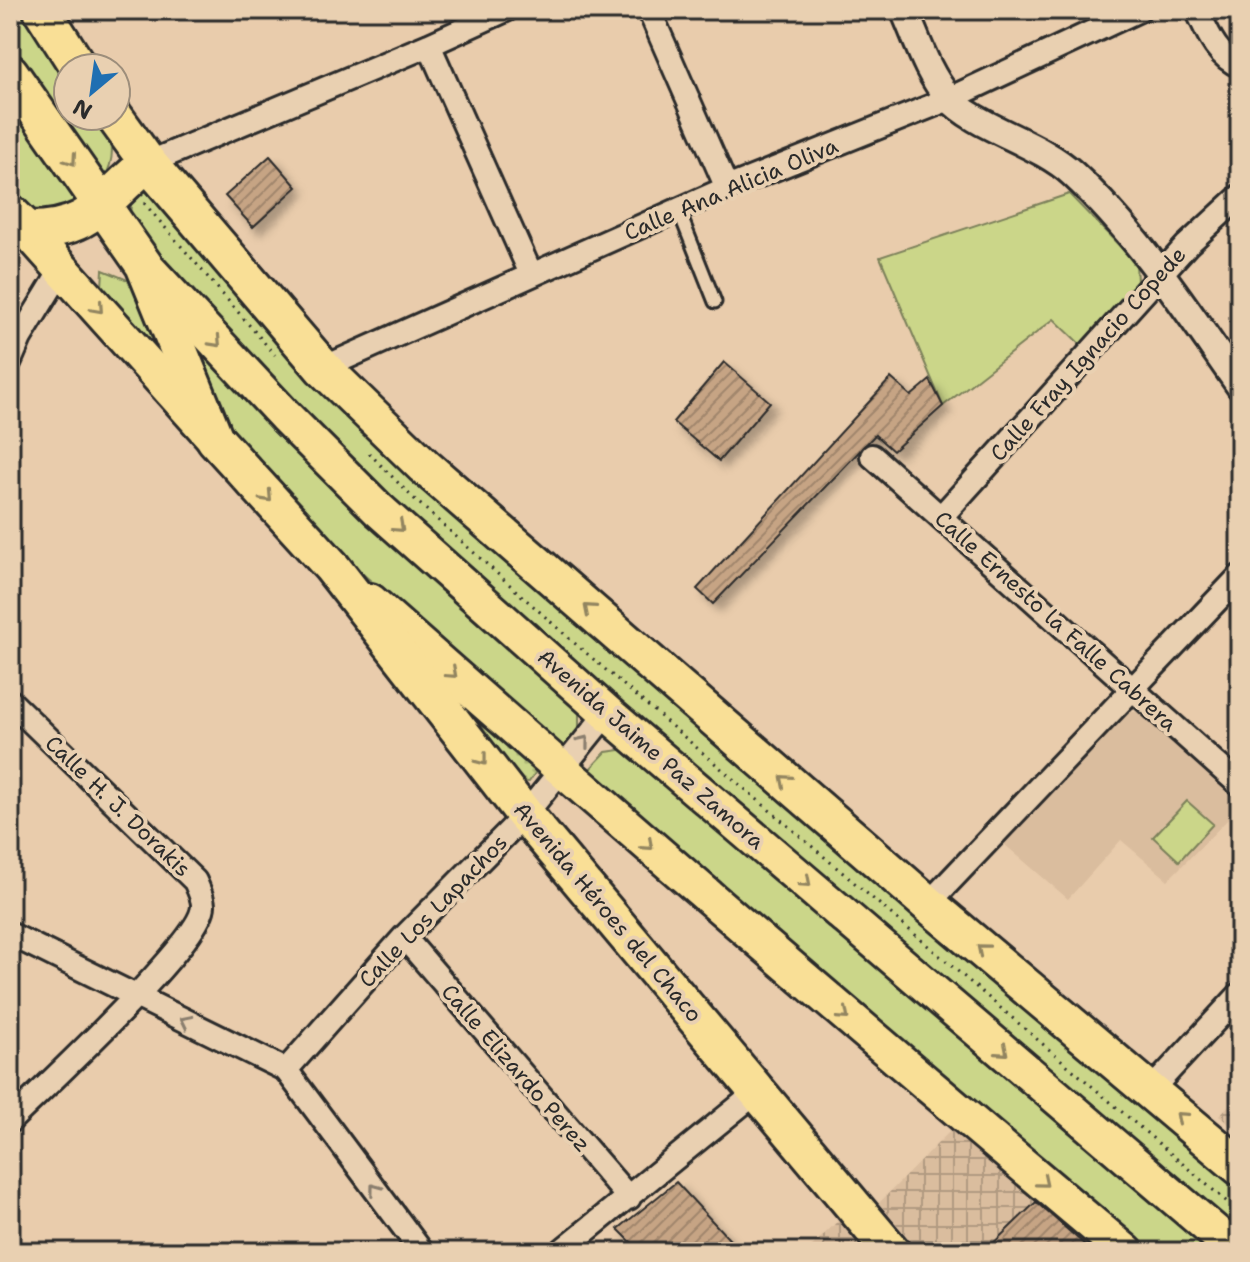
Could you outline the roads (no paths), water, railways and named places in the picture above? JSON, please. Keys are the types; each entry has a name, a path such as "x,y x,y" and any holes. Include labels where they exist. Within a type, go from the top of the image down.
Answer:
{"highway":[{"path":"42,10 69,52"},
{"name":"Avenida Jaime Paz Zamora","path":"10,73 144,265"},
{"path":"126,132 148,163 323,368 424,466 928,904 1240,1167"},
{"path":"18,221 54,230 82,220 103,206 124,181 148,163"},
{"path":"144,265 215,439 331,566"},
{"name":"Avenida Héroes del Chaco","path":"331,566 525,815 892,1252"}],"main road":[{"path":"18,221 215,439"},
{"name":"Avenida Jaime Paz Zamora","path":"144,265 285,416 378,509 607,713 1238,1252"},
{"path":"331,566 857,1026 1126,1252"}],"street":[{"path":"148,163 506,10"},
{"path":"649,10 727,188"},
{"path":"904,10 932,73 949,99 972,115 1033,145 1071,171 1121,222 1240,386"},
{"name":"Calle Ana Alicia Oliva","path":"323,368 678,209 949,99 1139,10"},
{"path":"1197,10 1214,45 1232,63 1240,66"},
{"path":"429,45 531,274"},
{"name":"Calle Fray Ignacio Copede","path":"941,517 1187,245 1240,196"},
{"path":"10,361 20,338 62,269"},
{"name":"Calle Ernesto la Falle Cabrera","path":"872,456 1240,785"},
{"path":"928,904 1240,576"},
{"name":"Calle H. J. Dorakis","path":"10,701 195,881 203,906 195,928 137,996 10,1121"},
{"name":"Calle Los Lapachos","path":"286,1070 404,937 525,815 607,713"},
{"path":"10,934 286,1070 422,1252"},
{"name":"Calle Elizardo Perez","path":"404,937 629,1198"},
{"path":"1150,1091 1240,994"},
{"path":"560,1252 758,1091"}],"lane":[{"path":"678,209 715,302"}]}
